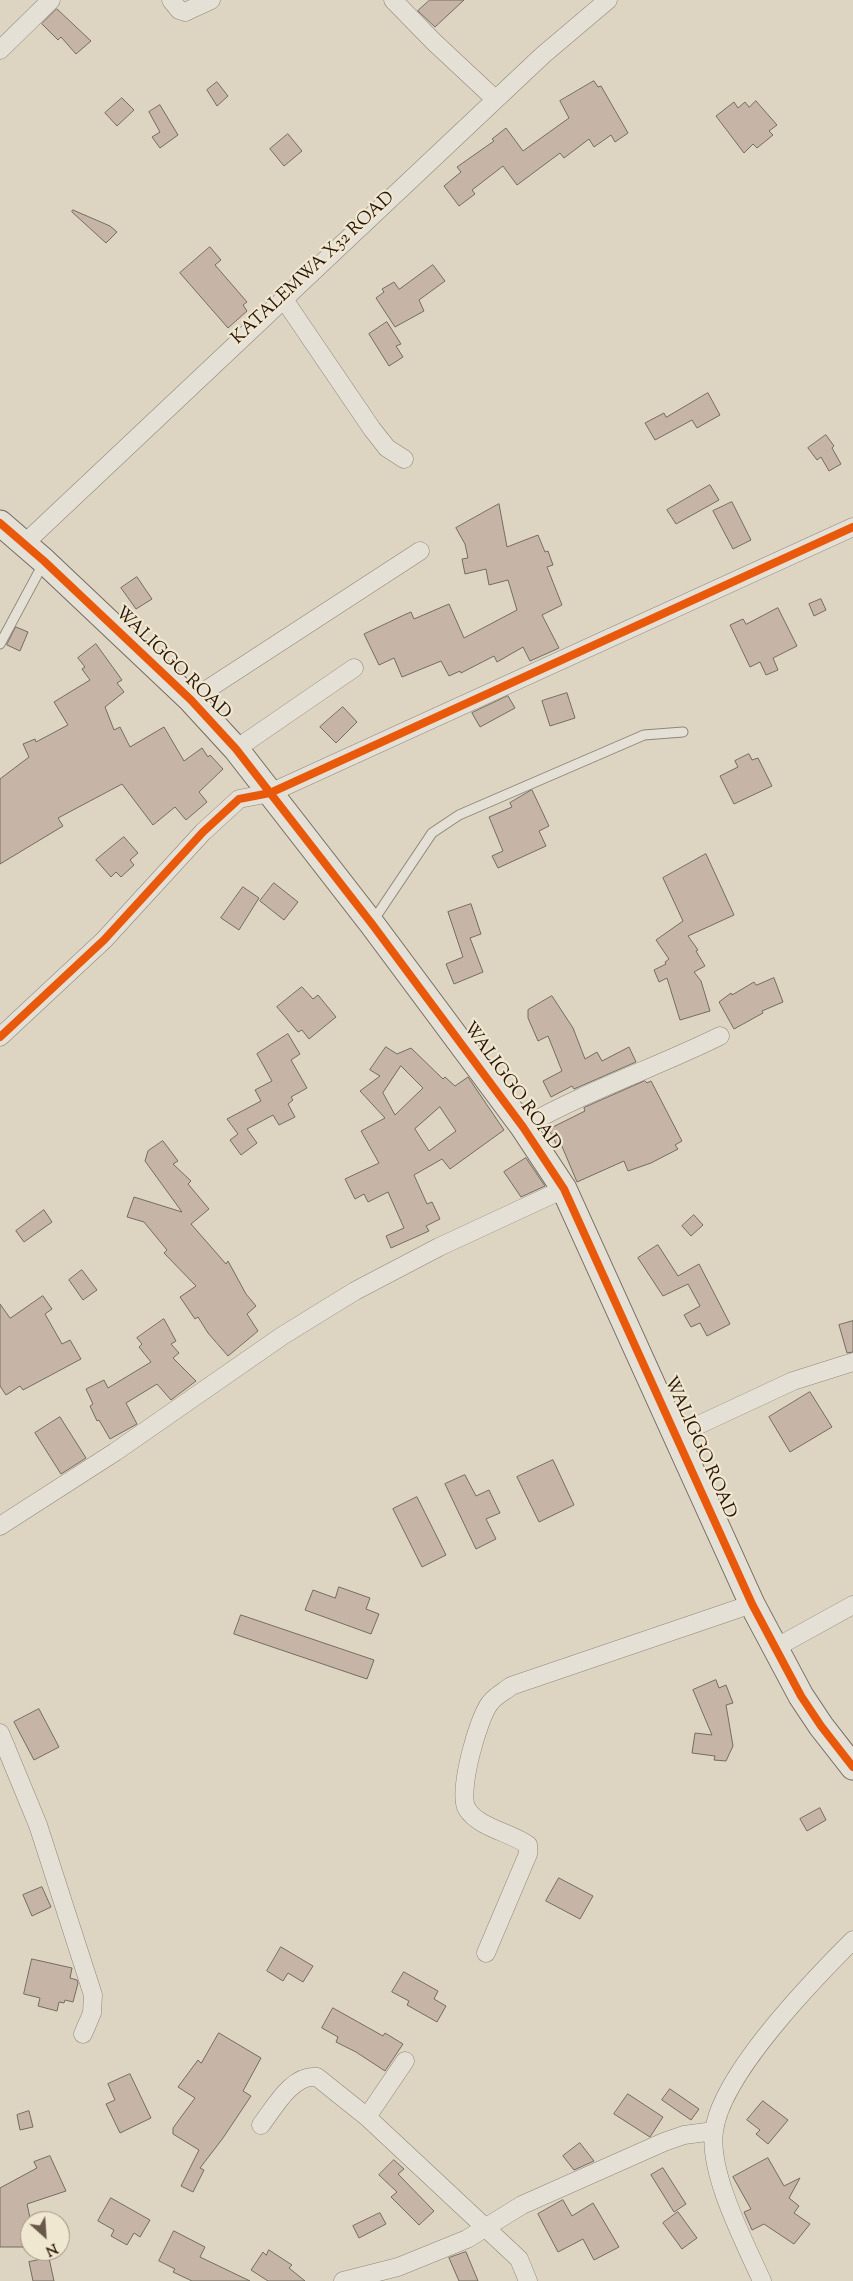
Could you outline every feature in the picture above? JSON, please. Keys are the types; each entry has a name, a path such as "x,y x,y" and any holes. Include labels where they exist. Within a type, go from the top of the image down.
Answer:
{"street":[{"path":"0,50 9,39 51,0"},
{"path":"171,0 179,10 185,12 211,0"},
{"path":"393,0 434,42 496,99"},
{"name":"KATALEMWA X32 ROAD","path":"24,544 282,298 543,55 608,0"},
{"path":"282,298 372,429 387,448 404,459"},
{"name":"WALIGGO ROAD","path":"0,523 191,700 236,749 372,924 523,1127 564,1189 752,1604 806,1704 853,1767"},
{"path":"0,1037 104,940 203,832 239,799 270,792 853,527"},
{"path":"191,700 420,551"},
{"path":"236,749 354,668"},
{"path":"523,1127 558,1107 720,1036"},
{"path":"0,1526 115,1452 282,1336 356,1291 440,1247 564,1189"},
{"path":"677,1435 793,1381 835,1366 853,1362"},
{"path":"486,1953 528,1854 528,1845 482,1822 467,1810 464,1802 464,1783 481,1721 490,1703 511,1686 752,1604"},
{"path":"775,1648 853,1604"},
{"path":"0,1733 38,1825 93,1995 92,2013 83,2034"},
{"path":"762,2281 733,2218 717,2168 714,2131 726,2093 746,2065 807,1986 853,1940"},
{"path":"367,2117 406,2061"},
{"path":"261,2125 297,2082 310,2077 316,2078 367,2117 519,2259 528,2281"},
{"path":"343,2281 398,2267 467,2239 501,2216 554,2190 664,2142 684,2135 714,2131"}],"lane":[{"path":"0,644 44,562"},
{"path":"372,924 432,833 459,815 644,735 684,732"}],"building":[{"path":"430,0 464,0 435,27 418,11"},
{"path":"57,9 91,41 76,54 61,37 58,40 42,24"},
{"path":"594,81 598,87 601,86 628,133 615,142 611,135 594,147 589,139 564,158 560,153 517,185 503,166 472,190 475,194 459,206 444,186 461,172 457,167 494,141 492,139 506,128 523,151 569,118 560,101"},
{"path":"217,82 228,96 217,106 207,90"},
{"path":"122,98 134,110 117,126 105,113"},
{"path":"756,101 777,125 769,131 773,135 757,148 753,144 744,153 716,116 734,102 738,108 745,102 749,107"},
{"path":"160,105 178,135 160,148 152,137 160,132 149,112"},
{"path":"288,134 302,151 284,166 270,149"},
{"path":"73,210 110,226 117,232 106,243 72,212"},
{"path":"210,247 221,260 215,265 247,302 243,305 247,311 228,328 180,273"},
{"path":"433,265 445,281 419,300 424,311 395,327 376,298 384,292 382,289 394,282 399,289"},
{"path":"387,322 401,344 396,346 403,357 389,366 369,334"},
{"path":"708,393 720,415 697,428 692,420 655,440 645,423 664,413 666,417"},
{"path":"826,435 834,446 832,448 841,464 829,471 821,457 817,460 808,448"},
{"path":"710,485 719,500 676,524 667,510"},
{"path":"732,502 751,540 733,549 713,511"},
{"path":"499,504 507,547 538,535 545,552 548,551 553,565 547,567 562,605 542,615 559,648 530,661 523,647 497,662 494,656 461,673 460,671 449,676 441,661 402,677 394,658 379,665 364,634 411,612 414,619 449,604 464,638 517,610 508,580 489,585 486,569 465,574 462,559 468,558 465,544 456,528"},
{"path":"137,577 152,599 136,609 121,588"},
{"path":"821,599 826,610 814,616 809,604"},
{"path":"778,608 797,646 773,658 778,670 766,675 760,662 750,667 730,625 743,619 746,624"},
{"path":"16,627 28,632 20,651 7,645"},
{"path":"96,644 122,680 117,683 124,692 105,707 114,730 120,727 130,747 164,727 184,761 202,748 208,757 210,755 223,769 199,792 207,802 186,820 175,807 153,825 122,784 58,818 63,826 0,864 0,779 29,757 23,744 35,739 36,742 68,725 54,702 90,680 82,669 85,667 78,658"},
{"path":"567,693 575,718 550,726 542,701"},
{"path":"508,696 515,708 480,727 472,713"},
{"path":"343,707 357,722 336,743 320,727"},
{"path":"749,754 752,760 758,758 772,786 734,804 720,776 738,767 735,761"},
{"path":"532,790 549,826 539,831 546,846 498,868 492,856 503,851 489,817 512,807 510,803"},
{"path":"124,837 138,853 130,860 134,865 121,877 116,872 111,877 96,860"},
{"path":"706,854 734,915 688,936 698,950 696,951 705,966 694,972 701,981 710,1011 680,1020 667,978 659,982 654,970 666,964 665,962 669,959 656,940 683,921 663,878"},
{"path":"274,883 298,902 284,920 260,901"},
{"path":"243,887 259,898 239,930 221,918"},
{"path":"471,904 481,934 470,938 483,972 454,984 446,964 463,957 448,912"},
{"path":"774,978 783,1002 762,1011 763,1013 734,1029 719,1002 731,993 732,995 754,982 756,985"},
{"path":"302,987 313,999 318,995 336,1017 309,1039 302,1030 298,1032 277,1007"},
{"path":"552,996 573,1028 585,1059 597,1052 602,1061 629,1047 636,1062 574,1089 572,1086 551,1097 543,1081 562,1071 548,1036 538,1041 528,1018 528,1010"},
{"path":"288,1034 300,1054 291,1060 307,1088 291,1097 293,1100 288,1104 295,1117 279,1125 273,1115 247,1129 257,1143 241,1155 230,1140 238,1134 227,1119 261,1101 255,1090 272,1081 257,1054"},
{"path":"386,1047 397,1054 411,1048 443,1079 445,1077 455,1086 468,1077 504,1130 450,1169 442,1159 414,1175 427,1204 432,1202 440,1219 426,1226 429,1231 391,1248 386,1236 404,1228 388,1192 368,1202 364,1194 355,1199 345,1179 379,1163 361,1131 385,1118 360,1091 380,1076 370,1070","holes":["401,1066 423,1088 395,1115 383,1093","440,1107 456,1131 429,1151 415,1129"]},
{"path":"645,1081 647,1083 651,1081 682,1141 675,1145 678,1149 651,1163 628,1171 624,1161 577,1182 561,1144 557,1146 549,1129 585,1111 584,1108"},
{"path":"163,1141 178,1161 173,1164 191,1181 188,1184 209,1209 191,1224 226,1264 228,1261 246,1294 256,1306 247,1314 258,1331 228,1356 208,1333 198,1317 195,1319 180,1297 196,1286 164,1253 167,1250 144,1222 127,1217 134,1197 182,1212 145,1161 148,1151"},
{"path":"526,1158 545,1186 521,1197 504,1172"},
{"path":"44,1210 52,1222 24,1242 16,1231"},
{"path":"694,1215 703,1225 691,1236 682,1226"},
{"path":"658,1245 678,1276 699,1264 730,1324 707,1336 700,1323 691,1327 684,1315 700,1306 688,1284 663,1296 638,1258"},
{"path":"82,1270 97,1290 83,1300 69,1280"},
{"path":"43,1296 52,1309 45,1314 62,1344 70,1340 81,1359 23,1390 20,1386 6,1395 0,1386 0,1304 10,1318"},
{"path":"164,1319 176,1341 171,1344 179,1353 173,1358 196,1381 171,1400 157,1384 126,1403 137,1424 110,1439 99,1420 97,1421 90,1406 93,1404 86,1389 104,1380 108,1388 151,1362 139,1347 142,1344 137,1338"},
{"path":"853,1321 853,1352 847,1353 839,1325"},
{"path":"810,1392 832,1427 790,1452 769,1417"},
{"path":"60,1417 86,1458 61,1474 35,1433"},
{"path":"553,1460 574,1505 539,1522 517,1477"},
{"path":"465,1475 476,1496 489,1490 500,1513 486,1519 496,1539 476,1549 445,1484"},
{"path":"417,1497 446,1555 422,1567 393,1509"},
{"path":"339,1587 370,1598 366,1609 379,1614 371,1634 305,1610 313,1590 335,1598"},
{"path":"241,1615 374,1660 367,1679 234,1634"},
{"path":"716,1680 719,1688 726,1685 733,1703 726,1705 733,1746 726,1761 714,1760 715,1756 692,1753 695,1733 712,1735 693,1690"},
{"path":"39,1709 59,1747 34,1760 14,1722"},
{"path":"820,1808 826,1820 807,1831 800,1819"},
{"path":"559,1878 593,1896 580,1919 546,1901"},
{"path":"42,1887 51,1907 32,1916 23,1895"},
{"path":"281,1947 313,1966 303,1982 288,1973 283,1981 267,1971"},
{"path":"32,1959 72,1968 70,1978 77,1980 78,1983 73,2002 65,2000 64,2003 59,2002 57,2011 38,2006 40,1998 24,1994"},
{"path":"404,1972 438,1991 434,1999 446,2006 437,2022 407,2005 409,2001 392,1992"},
{"path":"333,2008 383,2036 385,2033 403,2044 385,2071 356,2052 336,2042 338,2037 322,2028"},
{"path":"219,2033 261,2058 243,2091 251,2096 200,2168 204,2170 193,2192 181,2186 199,2150 173,2134 173,2128 195,2098 178,2087 198,2060 201,2063"},
{"path":"130,2074 151,2118 120,2133 106,2104 115,2100 108,2084"},
{"path":"670,2089 699,2109 691,2120 662,2100"},
{"path":"628,2094 663,2117 650,2137 614,2114"},
{"path":"763,2101 788,2120 768,2144 756,2134 760,2130 747,2120"},
{"path":"29,2111 33,2127 20,2130 17,2115"},
{"path":"580,2143 594,2161 574,2170 563,2156"},
{"path":"50,2156 66,2191 27,2204 28,2211 20,2211 20,2247 0,2247 0,2188 37,2168 34,2162"},
{"path":"768,2158 784,2186 800,2178 789,2198 799,2206 794,2213 810,2224 794,2244 764,2224 752,2230 744,2212 751,2209 733,2177"},
{"path":"394,2160 404,2169 398,2174 434,2211 419,2225 391,2197 397,2192 379,2175"},
{"path":"663,2168 686,2204 674,2212 651,2175"},
{"path":"111,2198 150,2220 140,2237 134,2233 127,2245 111,2236 114,2230 98,2221"},
{"path":"563,2200 572,2216 593,2203 619,2247 594,2260 583,2239 558,2252 538,2214"},
{"path":"678,2212 697,2238 682,2249 663,2223"},
{"path":"380,2213 386,2224 359,2238 353,2226"},
{"path":"174,2231 205,2247 200,2257 250,2281 192,2281 173,2272 175,2269 159,2261"},
{"path":"269,2250 292,2265 289,2268 305,2281 268,2281 251,2270 263,2252 266,2255"},
{"path":"466,2252 478,2281 459,2281 449,2258"},
{"path":"50,2261 54,2281 33,2281 29,2262"}],"cycle path":[{"path":"0,523 44,561 191,700 236,749 372,924 523,1127 564,1189 752,1604 801,1696 821,1726 853,1767"},
{"path":"0,1037 104,940 203,832 239,799 270,793 853,527"}]}
